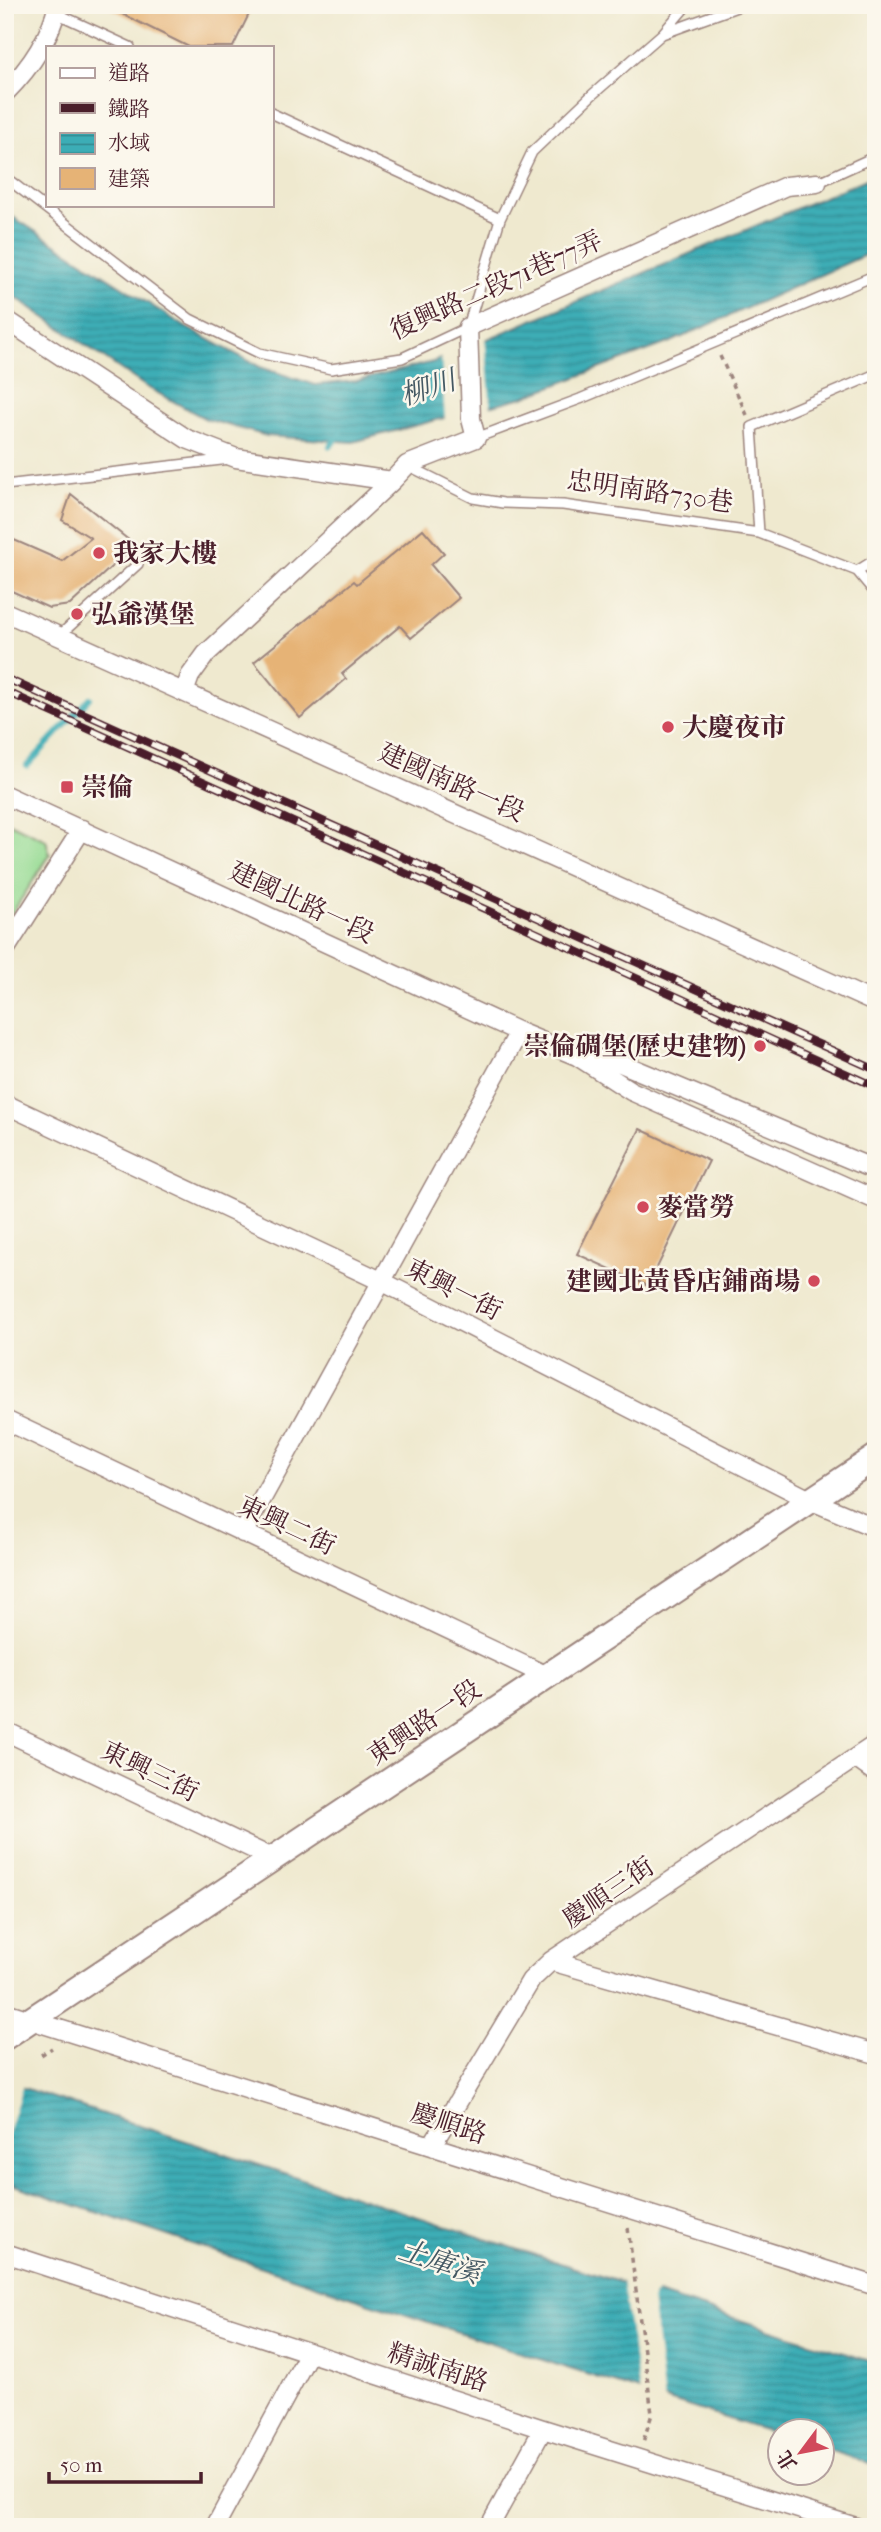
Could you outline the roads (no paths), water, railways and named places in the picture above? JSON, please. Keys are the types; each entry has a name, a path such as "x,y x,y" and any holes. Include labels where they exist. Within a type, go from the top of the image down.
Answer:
{"street":[{"path":"5,93 22,76 42,45 57,9"},
{"name":"復興路二段71巷77弄","path":"468,329 786,186 817,183"},
{"path":"5,319 187,439 236,458 392,481"},
{"path":"185,690 190,677 206,654 407,465 476,438 471,419 468,329"},
{"name":"建國南路一段","path":"5,611 876,1003"},
{"name":"建國北路一段","path":"5,795 519,1032 577,1056 631,1091 876,1200"},
{"path":"5,950 82,829"},
{"path":"243,1533 519,1032"},
{"name":"建國北路一段","path":"577,1056 618,1062 876,1170"},
{"name":"東興一街","path":"5,1104 383,1282 812,1501 876,1528"},
{"name":"東興二街","path":"5,1420 547,1676"},
{"name":"東興路一段","path":"5,2037 876,1457"},
{"name":"東興三街","path":"5,1731 272,1858"},
{"name":"慶順三街","path":"432,2145 531,1980 551,1961 876,1744"},
{"path":"855,1758 876,1773"},
{"path":"551,1961 876,2054"},
{"name":"慶順路","path":"5,2012 876,2286"},
{"name":"精誠南路","path":"5,2253 543,2429 856,2527"},
{"path":"215,2527 309,2353"},
{"path":"489,2527 543,2429"}],"lane":[{"path":"468,329 500,219 533,152 592,95 662,34 687,5"},
{"path":"662,34 742,5"},
{"path":"57,9 128,46"},
{"path":"273,114 500,219"},
{"name":"復興路二段71巷77弄","path":"817,183 876,156"},
{"name":"復興路二段71巷77弄","path":"5,177 190,319 259,353 331,369 401,358 468,329"},
{"path":"476,438 580,399 876,275"},
{"path":"759,533 752,427 876,374"},
{"path":"5,485 236,458"},
{"name":"忠明南路730巷","path":"407,465 473,498 503,503 564,505 759,533 858,571"},
{"path":"876,559 858,571 876,594"},
{"path":"60,635 138,564"}],"water":[{"name":"柳川","path":"876,175 876,250 673,341 523,397 353,442 267,436 206,419 145,386 5,290 5,212 187,328 260,367 315,385 356,381 433,362"},
{"name":"土庫溪","path":"5,2082 876,2363 876,2465 836,2452 836,2416 766,2416 766,2431 570,2369 5,2182"}],"waterway":[{"path":"330,446 340,435"},
{"path":"27,766 90,698"}],"railway":[{"path":"5,678 876,1070"},
{"path":"5,691 876,1087"}],"place":[{"name":"我家大樓","path":"99,553"},
{"name":"弘爺漢堡","path":"77,614"},
{"name":"大慶夜市","path":"668,727"},
{"name":"崇倫","path":"67,787"},
{"name":"崇倫碉堡(歷史建物)","path":"760,1046"},
{"name":"麥當勞","path":"643,1207"},
{"name":"建國北黃昏店鋪商場","path":"814,1281"}]}
